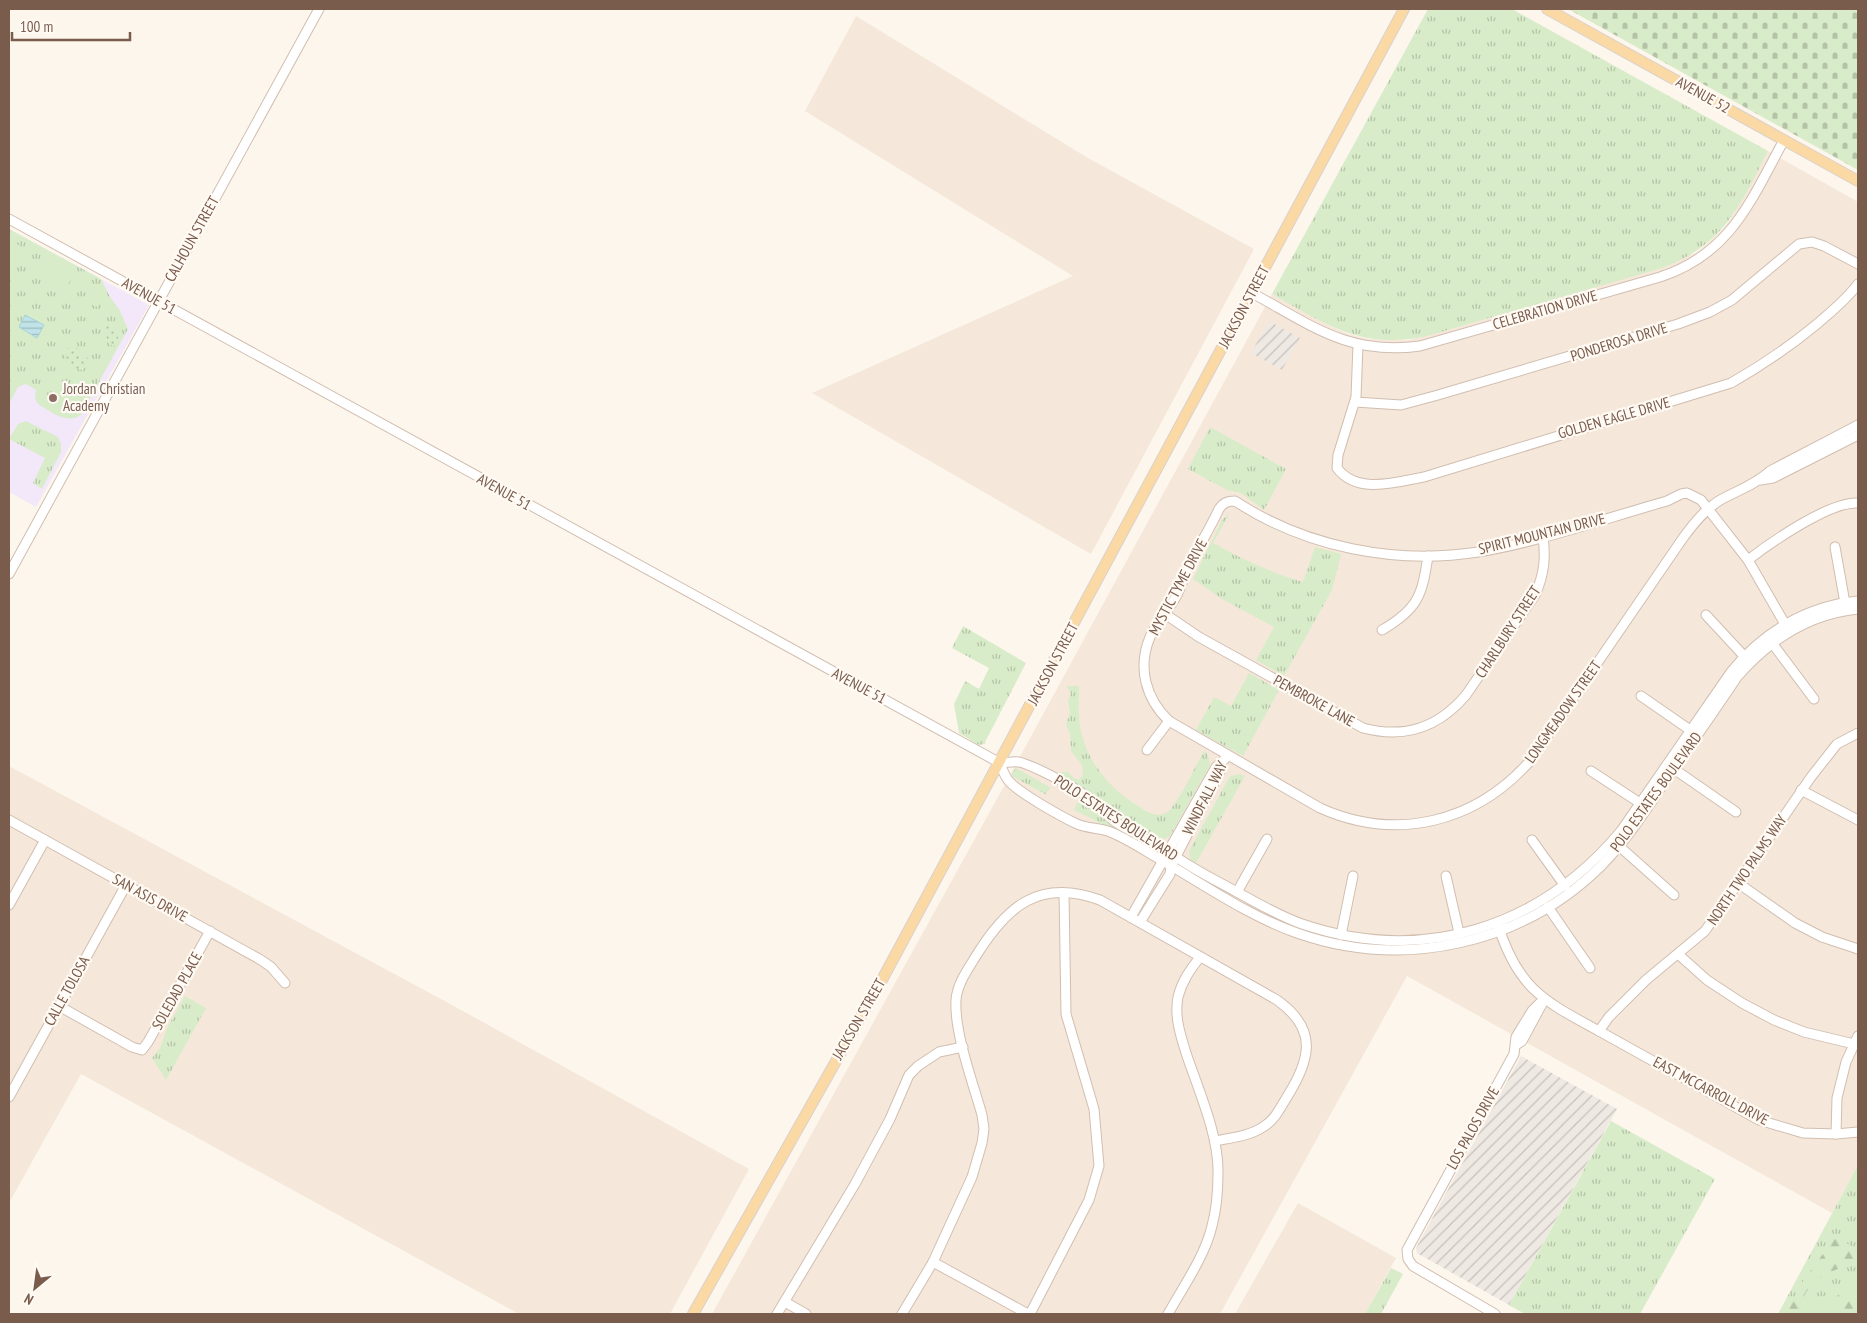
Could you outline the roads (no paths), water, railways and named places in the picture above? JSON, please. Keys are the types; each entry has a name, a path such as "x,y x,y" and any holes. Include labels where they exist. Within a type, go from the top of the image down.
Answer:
{"main road":[{"name":"JACKSON STREET","path":"693,1314 883,978 1404,9"},
{"name":"AVENUE 52","path":"1548,9 1858,181"}],"street":[{"name":"CALHOUN STREET","path":"9,574 319,9"},
{"name":"CELEBRATION DRIVE","path":"1252,293 1319,330 1344,341 1358,345 1388,348 1420,346 1660,277 1686,267 1714,248 1737,223 1784,140"},
{"name":"AVENUE 51","path":"9,219 1000,763"},
{"name":"PONDEROSA DRIVE","path":"1355,402 1400,405 1678,324 1710,312 1732,300 1799,244 1812,242 1824,246 1858,264"},
{"name":"GOLDEN EAGLE DRIVE","path":"1355,402 1338,455 1337,468 1342,474 1354,481 1378,485 1424,477 1731,383 1764,365 1792,345 1847,299 1858,284"},
{"path":"1355,402 1358,345"},
{"path":"1761,480 1770,471 1858,425"},
{"path":"1761,480 1773,478 1858,435"},
{"name":"LONGMEADOW STREET","path":"1228,756 1320,808 1339,816 1362,822 1402,825 1422,823 1443,819 1477,804 1506,785 1530,761 1683,538 1708,510 1720,500 1761,480"},
{"name":"SPIRIT MOUNTAIN DRIVE","path":"1225,502 1235,501 1269,521 1329,543 1382,553 1428,556 1478,552 1667,501 1687,493 1701,500 1708,510"},
{"name":"MYSTIC TYME DRIVE","path":"1225,502 1218,509 1191,561 1177,595 1151,636 1144,657 1144,668 1150,697 1169,721 1228,756"},
{"path":"1748,560 1773,540 1827,511 1853,502 1858,503"},
{"path":"1708,510 1748,560 1787,628"},
{"name":"CHARLBURY STREET","path":"1466,695 1542,581 1545,566 1543,536"},
{"path":"1835,547 1844,600"},
{"path":"1382,630 1397,622 1410,610 1418,599 1423,586 1428,556"},
{"name":"POLO ESTATES BOULEVARD","path":"1858,601 1844,600 1811,612 1787,628 1759,642 1730,672 1640,803 1608,846 1565,886 1499,927 1435,938 1374,940 1341,935 1292,920 1237,892 1118,823 1092,800 1053,777 1019,762 1000,763 1009,781 1039,803 1078,825 1109,831 1272,923 1334,944 1372,950 1412,950 1457,944 1499,927 1548,907 1584,881 1619,846 1748,664 1787,628 1825,616 1858,610"},
{"name":"PEMBROKE LANE","path":"1165,614 1199,637 1363,728 1378,732 1394,733 1426,726 1448,714 1466,695"},
{"path":"1706,615 1744,656"},
{"path":"1772,643 1814,698"},
{"path":"1641,696 1690,730"},
{"path":"1146,750 1169,721"},
{"name":"NORTH TWO PALMS WAY","path":"1599,1031 1609,1017 1646,980 1705,931 1801,790 1837,744 1858,733"},
{"name":"WINDFALL WAY","path":"1131,917 1167,864 1216,767 1228,756"},
{"path":"1674,769 1736,812"},
{"path":"1591,771 1640,803"},
{"path":"1801,790 1858,820"},
{"name":"SAN ASIS DRIVE","path":"9,820 261,960 271,967 285,983"},
{"path":"9,905 45,840"},
{"path":"1237,892 1267,840"},
{"path":"1532,840 1565,886"},
{"path":"1619,846 1674,895"},
{"name":"WINDFALL WAY","path":"1140,922 1170,874 1167,864"},
{"path":"1341,935 1353,876"},
{"path":"1446,876 1460,933"},
{"path":"1738,883 1795,923 1822,937 1858,949"},
{"name":"CALLE TOLOSA","path":"9,1097 126,885"},
{"path":"902,1314 934,1262 972,1177 982,1143 984,1129 982,1114 955,1016 956,998 961,980 982,946 1002,921 1016,907 1034,896 1050,892 1082,894 1100,900 1287,1008 1302,1025 1306,1040 1304,1063 1297,1081 1273,1120 1254,1132 1215,1141"},
{"path":"934,1262 1029,1314 1089,1200 1099,1166 1094,1109 1066,1014 1064,893"},
{"path":"1548,907 1590,968"},
{"path":"1499,927 1517,970 1525,981 1544,999 1557,1008 1599,1031"},
{"name":"SOLEDAD PLACE","path":"59,1006 132,1047 142,1050 210,931"},
{"path":"1678,954 1707,980 1742,1003 1774,1020 1804,1032 1856,1040 1846,1062 1837,1098 1836,1134"},
{"path":"1168,1314 1204,1248 1212,1228 1216,1208 1218,1173 1215,1141 1183,1041 1177,1010 1179,993 1185,976 1200,957"},
{"name":"LOS PALOS DRIVE","path":"1495,1314 1413,1266 1408,1259 1407,1250 1514,1054 1516,1038 1522,1026 1532,1011 1544,999"},
{"name":"EAST MCCARROLL DRIVE","path":"1599,1031 1759,1120 1802,1133 1836,1134 1858,1132"},
{"path":"777,1314 855,1184 890,1119 909,1075 918,1066 939,1052 962,1046"},
{"path":"784,1302 806,1314"}],"water":[{"path":"25,315 44,325 37,338 19,327"}],"place":[{"name":"Jordan Christian Academy","path":"53,398"}]}
